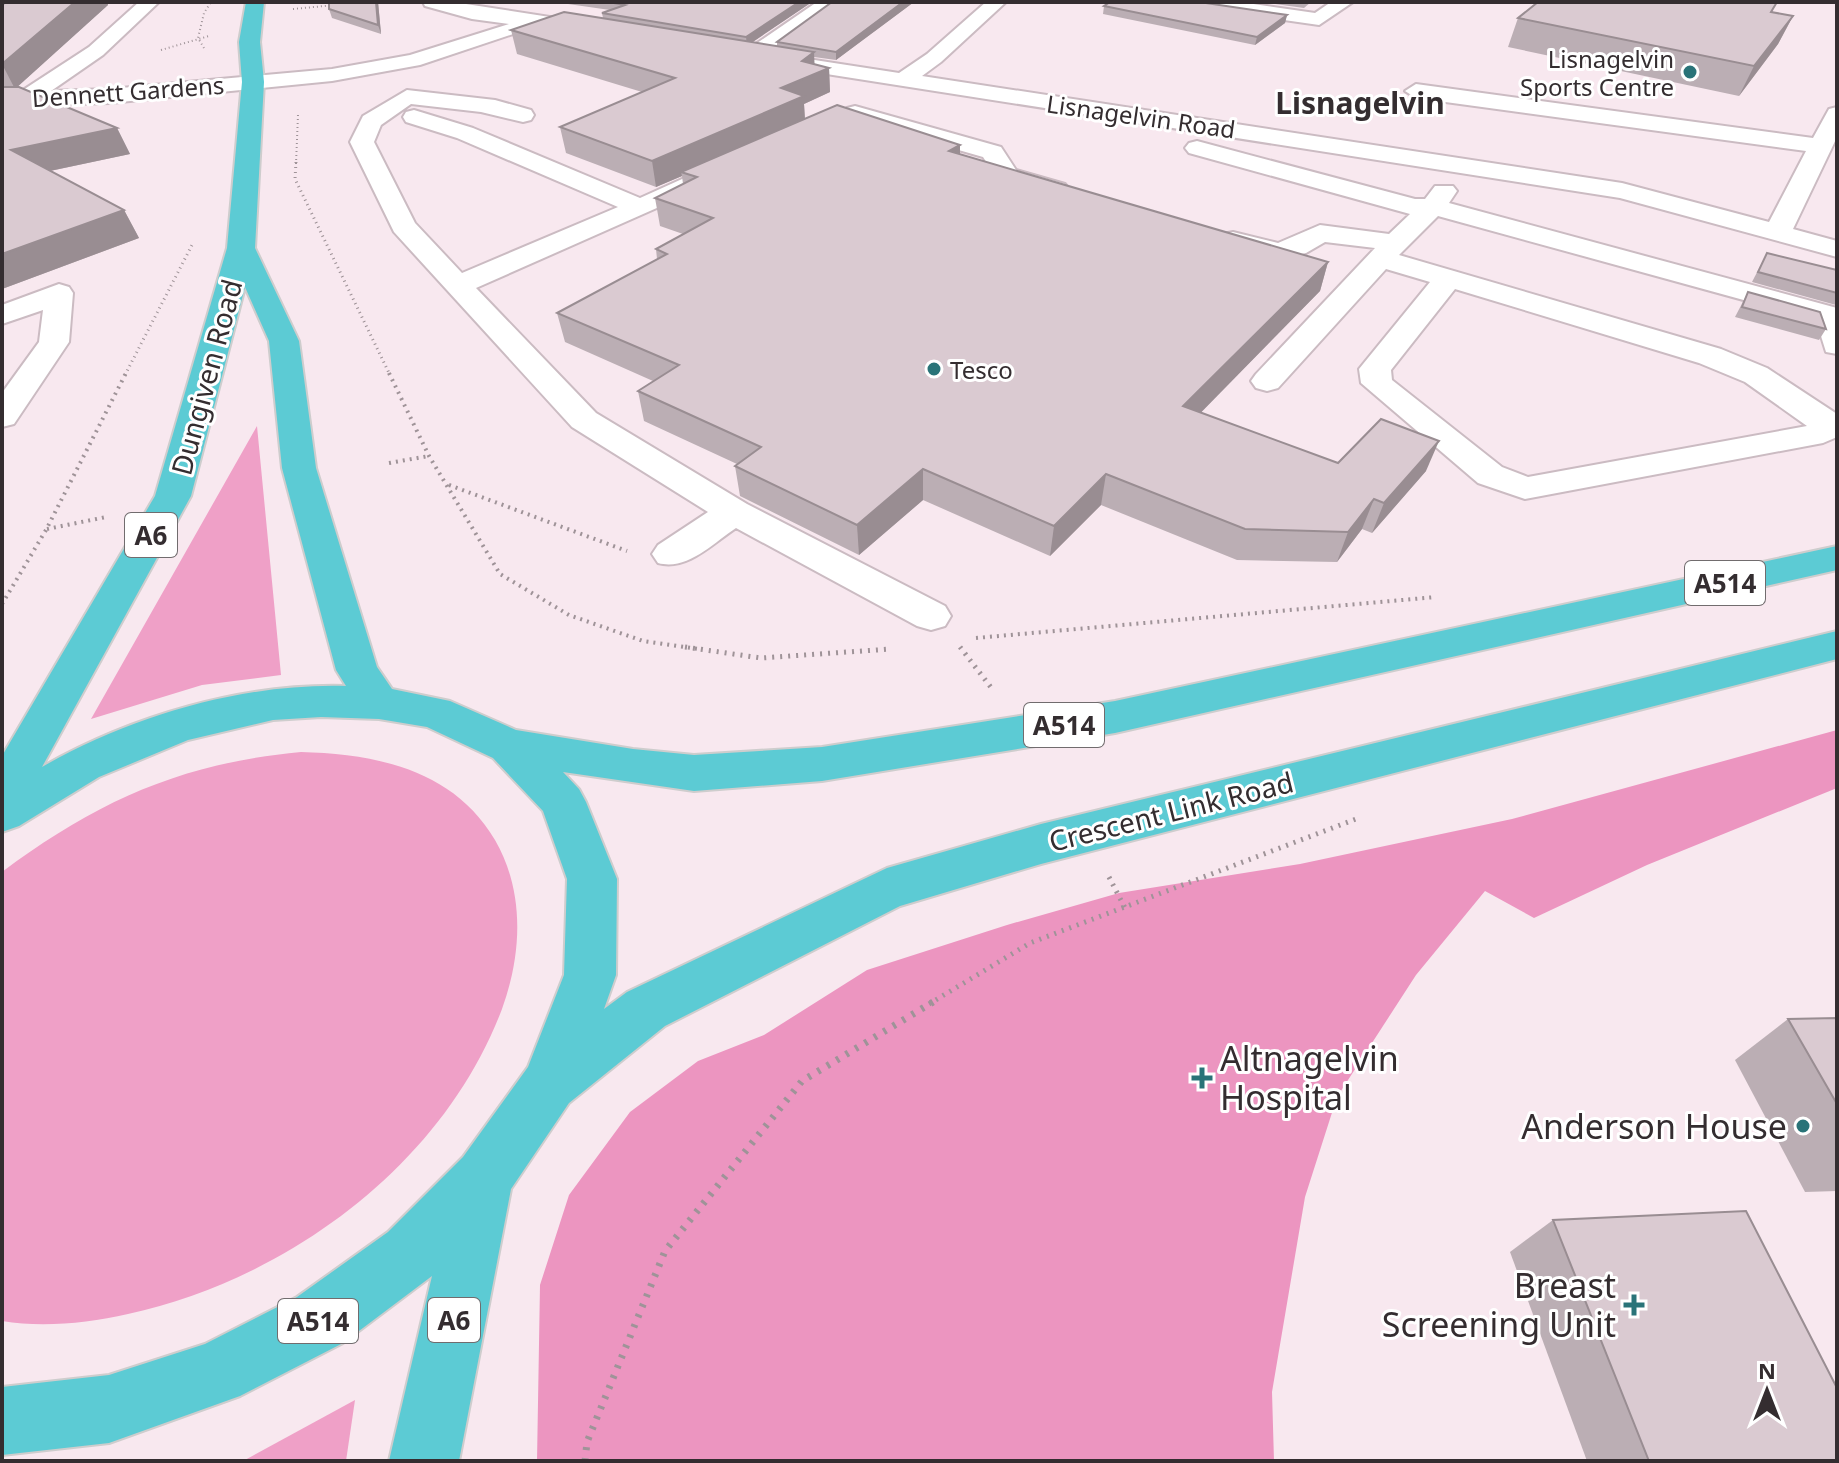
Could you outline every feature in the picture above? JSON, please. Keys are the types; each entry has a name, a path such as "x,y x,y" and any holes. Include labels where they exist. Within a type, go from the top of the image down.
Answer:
{"highway":[{"name":"Dungiven Road","path":"2,797 173,496 241,248 253,82 248,60 254,8"},
{"name":"Dungiven Road","path":"241,248 284,341 299,468 357,670 379,703"},
{"name":"A514","path":"2,813 83,765 179,726 273,704 321,701 379,703 435,712 509,746 633,767 694,773 822,764 1115,717 1837,558"},
{"name":"Crescent Link Road","path":"549,1084 646,1009 887,889 1041,844 1837,645"},
{"name":"A514","path":"2,1421 109,1409 217,1373 320,1320 410,1254 484,1178 549,1084 590,975 592,879 563,802 509,746"},
{"name":"A6","path":"424,1461 484,1178"}],"street":[{"path":"13,99 96,51 150,2"},
{"path":"432,2 472,13 618,33"},
{"name":"Lisnagelvin Road","path":"830,2 741,55 1622,191 1837,249"},
{"path":"901,81 934,58 997,2"},
{"path":"1199,2 1319,19 1344,2"},
{"name":"Dennett Gardens","path":"13,99 192,90 398,64 470,45 568,8"},
{"path":"398,64 406,82 398,103"},
{"path":"1416,91 1821,146"},
{"path":"1081,196 1007,175 992,152 843,117 900,102 1103,124 1830,315 1837,345"},
{"path":"398,103 640,207"},
{"path":"523,115 499,106 398,103 371,121 362,142 403,226 584,420 734,512 943,628"},
{"path":"1778,231 1837,114"},
{"path":"458,285 739,162"},
{"path":"1267,381 1389,251 1423,207 1462,166"},
{"path":"1213,234 1272,251 1295,251 1320,233 1389,251 1448,279 1710,356 1756,375 1830,423 1823,433 1525,488 1490,475 1377,383 1375,369 1448,279"},
{"path":"2,315 59,293 54,342 2,417"},
{"path":"671,554 734,512"}],"path":[{"path":"192,90 211,64 198,38 204,13 211,2"},
{"path":"254,8 345,4"},
{"path":"300,78 295,179 429,456 500,574 569,615 643,641 761,658 905,648"},
{"path":"2,604 46,530 197,235"},
{"path":"389,463 429,456"},
{"path":"448,484 631,553 671,554"},
{"path":"46,530 106,517"},
{"path":"970,638 1443,596"},
{"path":"943,628 993,690"},
{"path":"585,1461 587,1442 665,1251 802,1081 1030,943 1125,908"}],"shaded area":[{"path":"257,426 281,675 202,685 91,719"},
{"path":"1837,730 1837,788 1647,865 1534,918 1485,891 1416,975 1337,1097 1305,1197 1272,1392 1274,1461 537,1461 540,1285 569,1195 630,1112 698,1061 764,1035 867,970 1007,925 1119,893 1300,864 1512,819"},
{"path":"301,752 358,757 411,770 458,797 478,816 495,840 512,881 516,902 516,945 514,967 502,1009 476,1065 441,1118 400,1165 353,1207 301,1243 246,1274 188,1297 128,1314 49,1324 2,1321 2,872 72,825 142,790 217,765"},
{"path":"355,1400 346,1461 243,1461"}],"building":[{"path":"6,2 75,2 2,64 2,5"},
{"path":"329,2 376,2 378,25 329,9"},
{"path":"608,2 799,2 746,37 602,13 625,5"},
{"path":"832,2 903,2 836,52 777,42"},
{"path":"1110,2 1199,2 1287,15 1257,37 1104,6"},
{"path":"1538,2 1777,2 1771,12 1793,16 1754,66 1518,18"},
{"path":"564,12 814,52 802,61 829,68 781,88 804,96 652,161 560,127 675,78 511,30"},
{"path":"2,87 19,87 117,128 11,150 124,210 2,254"},
{"name":"Tesco","path":"837,105 960,145 949,151 1328,262 1183,406 1338,463 1381,419 1439,441 1384,503 1374,499 1348,532 1245,529 1106,474 1054,526 923,469 857,525 735,466 761,447 638,391 679,365 557,313 667,254 656,249 713,218 655,198 697,177 681,172"},
{"path":"1767,253 1837,270 1837,293 1758,272"},
{"path":"1748,292 1820,312 1826,329 1742,307"},
{"path":"1837,1018 1837,1104 1788,1019"},
{"path":"1746,1211 1837,1388 1837,1461 1649,1461 1553,1220"}],"place":[{"name":"Lisnagelvin Sports Centre","path":"1690,72"},
{"name":"Tesco","path":"934,369"},
{"name":"Altnagelvin Hospital","path":"1202,1078"},
{"name":"Anderson House","path":"1803,1126"},
{"name":"Breast Screening Unit","path":"1634,1305"}],"district":[{"name":"Lisnagelvin","path":"1360,102"}]}
